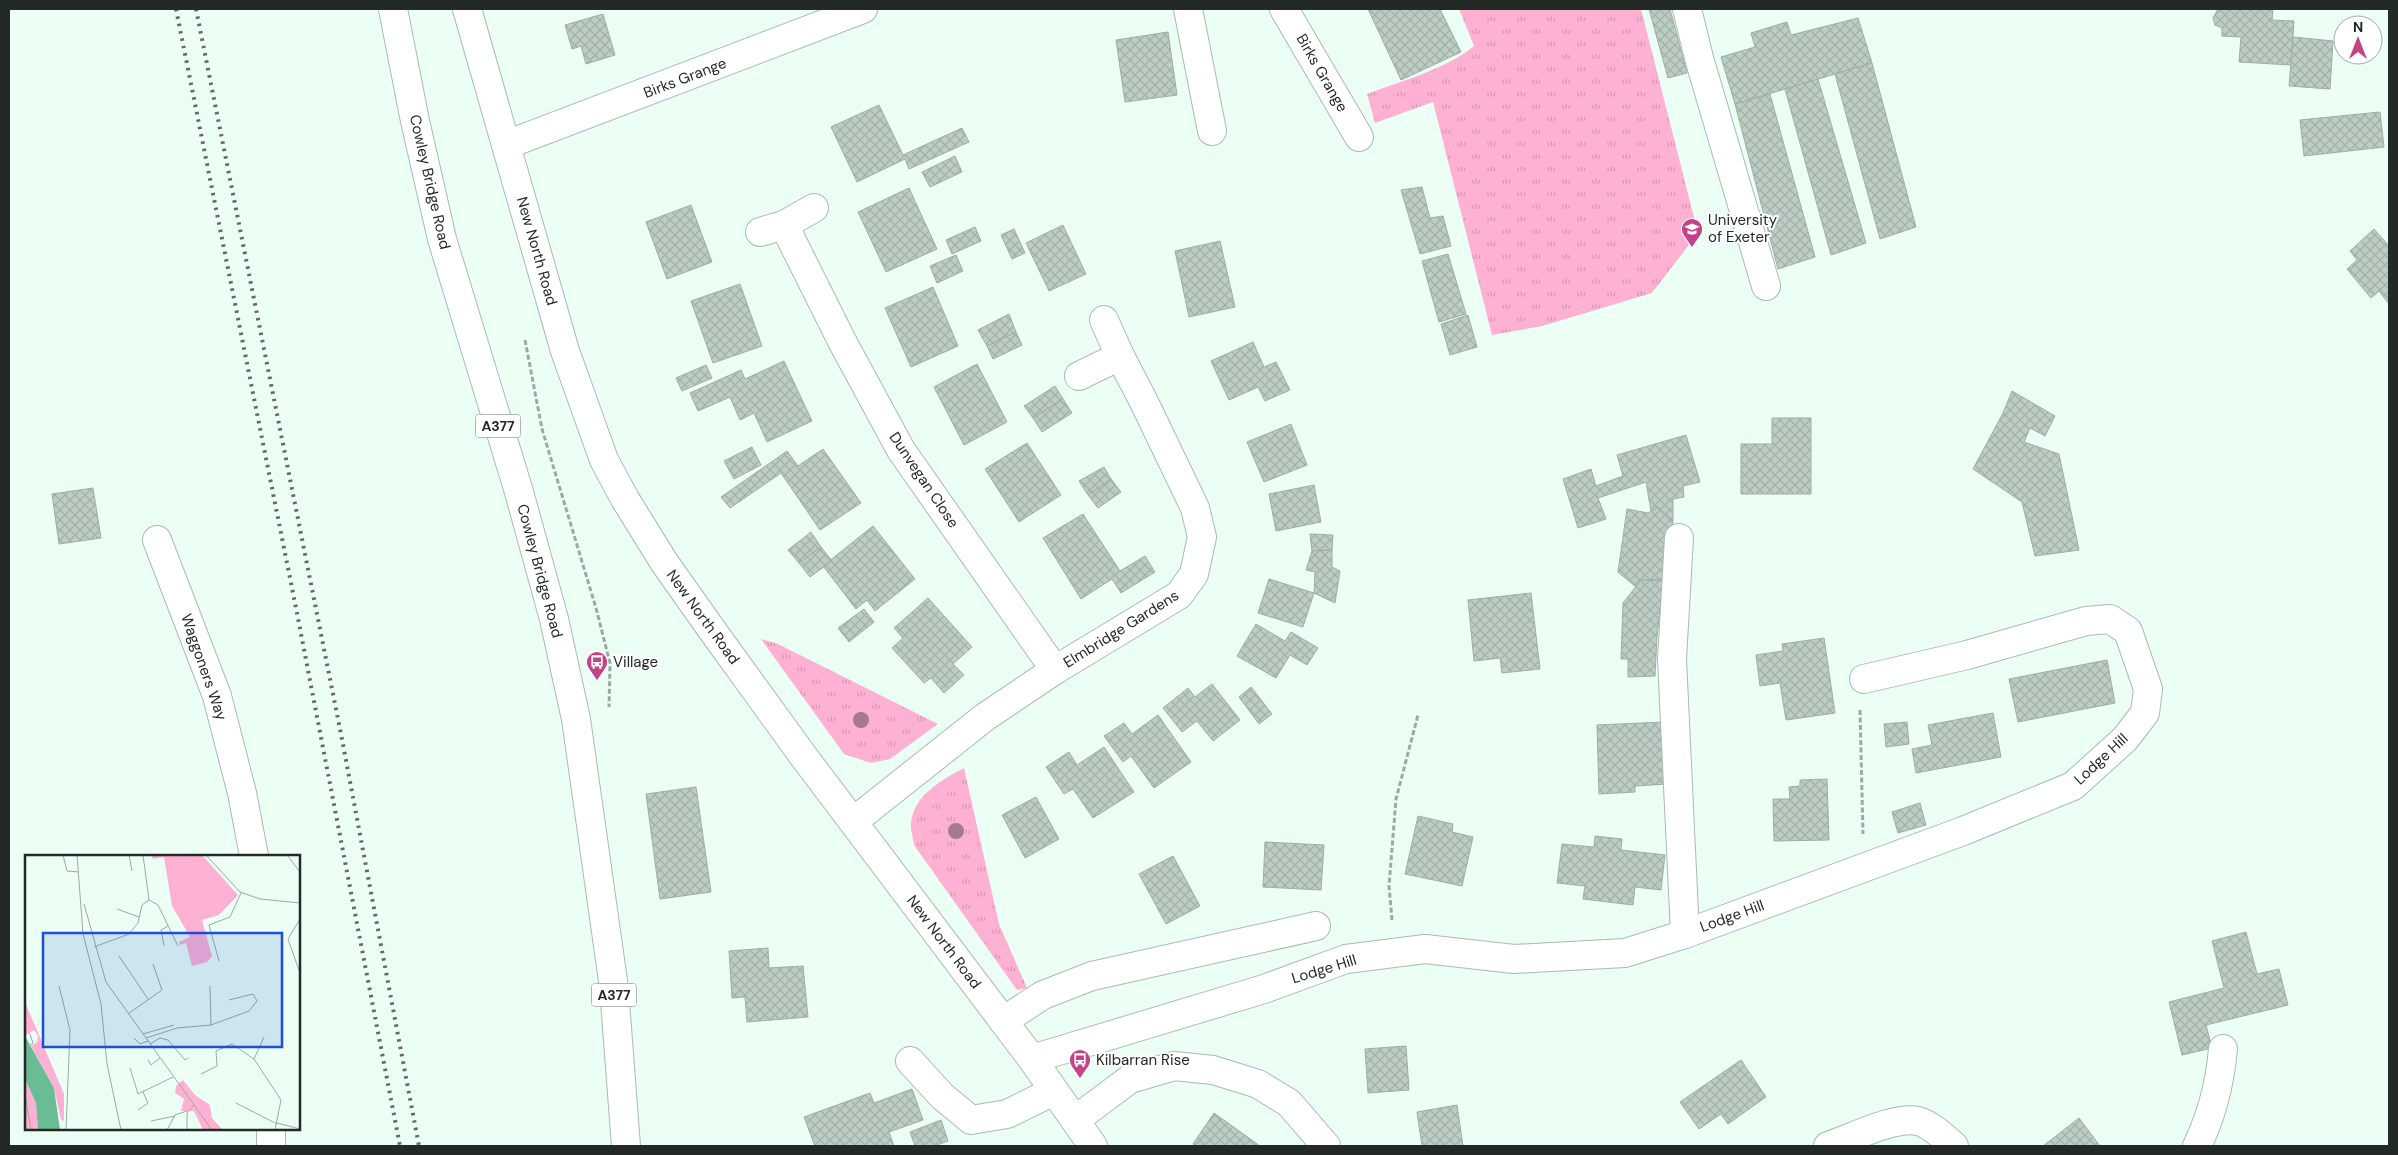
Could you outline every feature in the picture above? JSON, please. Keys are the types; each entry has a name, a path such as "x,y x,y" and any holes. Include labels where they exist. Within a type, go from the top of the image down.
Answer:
{"main road":[{"name":"Cowley Bridge Road","path":"393,9 415,121 442,239 529,528 554,619 576,719 614,988 626,1146"},
{"name":"New North Road","path":"467,9 565,350 604,460 625,499 664,562 804,757 1004,1021 1092,1146"},
{"name":"Birks Grange","path":"506,145 863,9"},
{"path":"1188,9 1212,130"},
{"name":"Birks Grange","path":"1284,9 1358,137"},
{"path":"1687,9 1699,58 1766,286"},
{"name":"Dunvegan Close","path":"814,208 772,229 843,343 901,450 1056,670"},
{"name":"Elmbridge Gardens","path":"854,821 986,717 1056,670 1180,595 1194,574 1202,537 1195,508 1104,320"},
{"path":"1079,376 1120,356"},
{"name":"Lodge Hill","path":"1679,538 1672,659 1685,934"},
{"name":"Waggoners Way","path":"157,540 217,696 242,793 254,855"},
{"name":"Lodge Hill","path":"1032,1059 1264,989 1346,959 1425,949 1514,959 1624,953 1685,934 1963,831 2073,786 2125,739 2145,713 2148,689 2128,631 2110,619 2086,621 1968,655 1864,679"},
{"path":"1004,1021 1043,995 1092,976 1316,926"},
{"path":"2197,1146 2216,1095 2223,1049"},
{"path":"910,1061 942,1096 971,1120 1007,1114 1054,1091"},
{"path":"1075,1120 1130,1079 1174,1066 1213,1070 1258,1084 1288,1103 1326,1146"},
{"path":"1828,1146 1896,1122 1919,1122 1945,1138 1954,1146"},
{"path":"271,1130 271,1146"}],"path":[{"path":"523,330 542,429 596,608 610,663 609,710"},
{"path":"1864,679 1860,710 1864,867"},
{"path":"1396,953 1389,886 1396,798 1418,715"}],"green space":[{"path":"1459,9 1641,9 1698,233 1652,293 1542,326 1492,335 1433,102 1375,123 1367,94 1450,62 1474,46"},
{"path":"761,639 778,644 938,724 890,759 871,763 844,754"},
{"path":"964,768 999,924 1027,988 1017,990 914,845 911,826 916,806 937,784"}],"building":[{"path":"1368,9 1440,9 1461,52 1401,80"},
{"path":"1649,9 1670,9 1687,73 1668,78"},
{"path":"2218,9 2273,9 2272,20 2294,21 2291,65 2239,62 2241,37 2222,36 2222,28 2215,25 2213,18"},
{"path":"603,14 615,55 586,64 581,46 572,49 565,25"},
{"path":"1858,18 1872,63 1735,104 1721,57 1755,47 1751,33 1787,22 1791,35"},
{"path":"1168,32 1177,95 1125,102 1116,40"},
{"path":"2293,37 2333,41 2330,89 2289,86"},
{"path":"1872,63 1916,227 1880,239 1835,74"},
{"path":"1818,79 1866,243 1831,255 1785,89"},
{"path":"1770,94 1815,257 1778,269 1735,104"},
{"path":"879,105 903,155 962,128 969,142 909,169 905,159 857,182 831,127"},
{"path":"2380,112 2384,147 2304,156 2300,120"},
{"path":"955,156 962,172 930,187 922,172"},
{"path":"1422,187 1430,218 1443,216 1451,246 1420,254 1401,190"},
{"path":"909,188 937,249 886,272 858,212"},
{"path":"691,205 712,262 667,279 646,222"},
{"path":"1063,225 1086,274 1049,291 1026,243"},
{"path":"975,227 981,241 952,254 946,240"},
{"path":"1014,229 1025,253 1012,259 1001,235"},
{"path":"2374,229 2389,246 2389,304 2379,291 2371,298 2347,269 2357,260 2350,251"},
{"path":"1220,241 1235,307 1189,317 1175,251"},
{"path":"1448,254 1466,314 1439,322 1422,261"},
{"path":"956,255 963,271 937,283 930,266"},
{"path":"740,284 762,346 713,363 691,301"},
{"path":"933,287 958,346 911,367 885,308"},
{"path":"1009,314 1016,332 987,346 978,330"},
{"path":"1468,315 1477,347 1450,355 1441,324"},
{"path":"1016,332 1022,345 993,359 987,346"},
{"path":"1253,342 1264,367 1276,362 1290,390 1265,401 1258,387 1229,400 1211,361"},
{"path":"784,361 812,421 767,442 754,413 740,420 730,397 698,411 690,393 741,370 745,379"},
{"path":"977,364 1007,422 964,445 934,387"},
{"path":"706,365 712,378 682,391 676,378"},
{"path":"1055,386 1063,399 1033,418 1024,406"},
{"path":"2012,391 2055,416 2045,436 2030,428 2024,442 2059,454 2079,550 2035,556 2022,502 1973,469 2003,413"},
{"path":"1063,399 1072,413 1042,432 1033,418"},
{"path":"1772,418 1811,418 1811,494 1741,494 1741,444 1772,444"},
{"path":"1291,424 1307,465 1264,482 1247,442"},
{"path":"1686,435 1700,482 1683,486 1684,497 1673,499 1673,521 1658,507 1651,511 1646,482 1598,498 1606,519 1578,528 1563,479 1591,469 1596,486 1623,476 1617,455"},
{"path":"1027,443 1061,495 1019,522 985,469"},
{"path":"752,447 761,465 734,479 724,461"},
{"path":"823,449 861,503 820,530 781,473 730,508 721,497 787,451 798,466"},
{"path":"1104,467 1111,479 1088,495 1079,481"},
{"path":"1111,479 1121,492 1098,508 1088,495"},
{"path":"1314,485 1321,522 1276,531 1269,494"},
{"path":"93,488 101,538 59,544 52,494"},
{"path":"1658,507 1673,521 1668,579 1641,580 1636,587 1618,572 1627,509 1648,513"},
{"path":"1083,514 1120,571 1145,556 1155,572 1121,593 1112,579 1081,599 1043,538"},
{"path":"873,526 915,579 875,611 867,600 856,609 823,566"},
{"path":"811,532 821,547 799,563 788,550"},
{"path":"1310,534 1333,535 1332,550 1312,551"},
{"path":"821,547 832,561 810,577 799,563"},
{"path":"1332,550 1332,567 1340,571 1335,603 1314,593 1315,572 1306,570 1312,551"},
{"path":"1269,579 1314,593 1303,627 1258,613"},
{"path":"1641,580 1664,580 1657,636 1655,676 1628,677 1628,659 1621,659 1623,603"},
{"path":"1531,593 1540,669 1502,673 1500,658 1474,661 1468,600"},
{"path":"928,598 972,647 953,664 964,675 944,693 931,678 924,683 892,648 903,638 894,628"},
{"path":"864,609 874,622 849,642 838,628"},
{"path":"1256,624 1285,641 1291,632 1318,648 1307,665 1290,655 1276,678 1237,656"},
{"path":"1824,638 1835,713 1786,720 1780,683 1760,686 1756,655 1783,651 1782,644"},
{"path":"2107,660 2115,703 2018,722 2009,679"},
{"path":"1212,684 1240,720 1213,741 1197,721 1182,732 1163,708 1188,688 1195,697"},
{"path":"1251,687 1272,714 1259,724 1239,697"},
{"path":"1993,713 2001,757 1916,773 1912,749 1932,745 1928,725"},
{"path":"1158,715 1191,762 1154,788 1131,756 1123,762 1104,736 1124,723 1132,734"},
{"path":"1665,722 1668,784 1635,786 1635,792 1599,794 1597,725"},
{"path":"1907,722 1909,744 1886,747 1884,724"},
{"path":"1104,747 1134,792 1093,818 1073,789 1064,794 1046,767 1069,752 1077,765"},
{"path":"1827,779 1829,840 1774,841 1773,799 1790,799 1789,787 1800,786 1800,780"},
{"path":"696,787 711,892 660,899 646,794"},
{"path":"1036,797 1059,839 1025,858 1002,815"},
{"path":"1920,803 1926,825 1898,833 1892,812"},
{"path":"1418,816 1453,824 1452,832 1473,837 1462,886 1405,874"},
{"path":"1595,836 1622,839 1621,850 1665,855 1661,890 1635,887 1633,905 1583,899 1585,886 1557,883 1562,844 1594,847"},
{"path":"1265,842 1324,845 1321,890 1263,887"},
{"path":"1173,856 1200,906 1166,924 1139,874"},
{"path":"2246,932 2257,974 2279,969 2288,1005 2206,1025 2212,1048 2182,1055 2169,1002 2224,988 2212,941"},
{"path":"768,948 769,968 803,966 808,1017 747,1022 745,997 732,998 729,951"},
{"path":"1406,1046 1409,1090 1368,1093 1365,1049"},
{"path":"1741,1060 1766,1097 1728,1124 1721,1114 1699,1129 1680,1102"},
{"path":"912,1089 923,1120 889,1132 894,1146 815,1146 804,1117 870,1093 874,1103"},
{"path":"1457,1105 1463,1146 1422,1146 1417,1112"},
{"path":"1214,1113 1260,1146 1196,1146 1193,1144"},
{"path":"2079,1118 2100,1146 2043,1146"},
{"path":"941,1120 948,1141 934,1146 915,1146 910,1132"}],"railway":[{"path":"176,9 296,608 400,1146"},
{"path":"196,9 341,734 419,1146"}],"place":[{"name":"University of Exeter","path":"1692,248"},
{"name":"Village","path":"597,681"},
{"name":"Kilbarran Rise","path":"1080,1079"}]}
